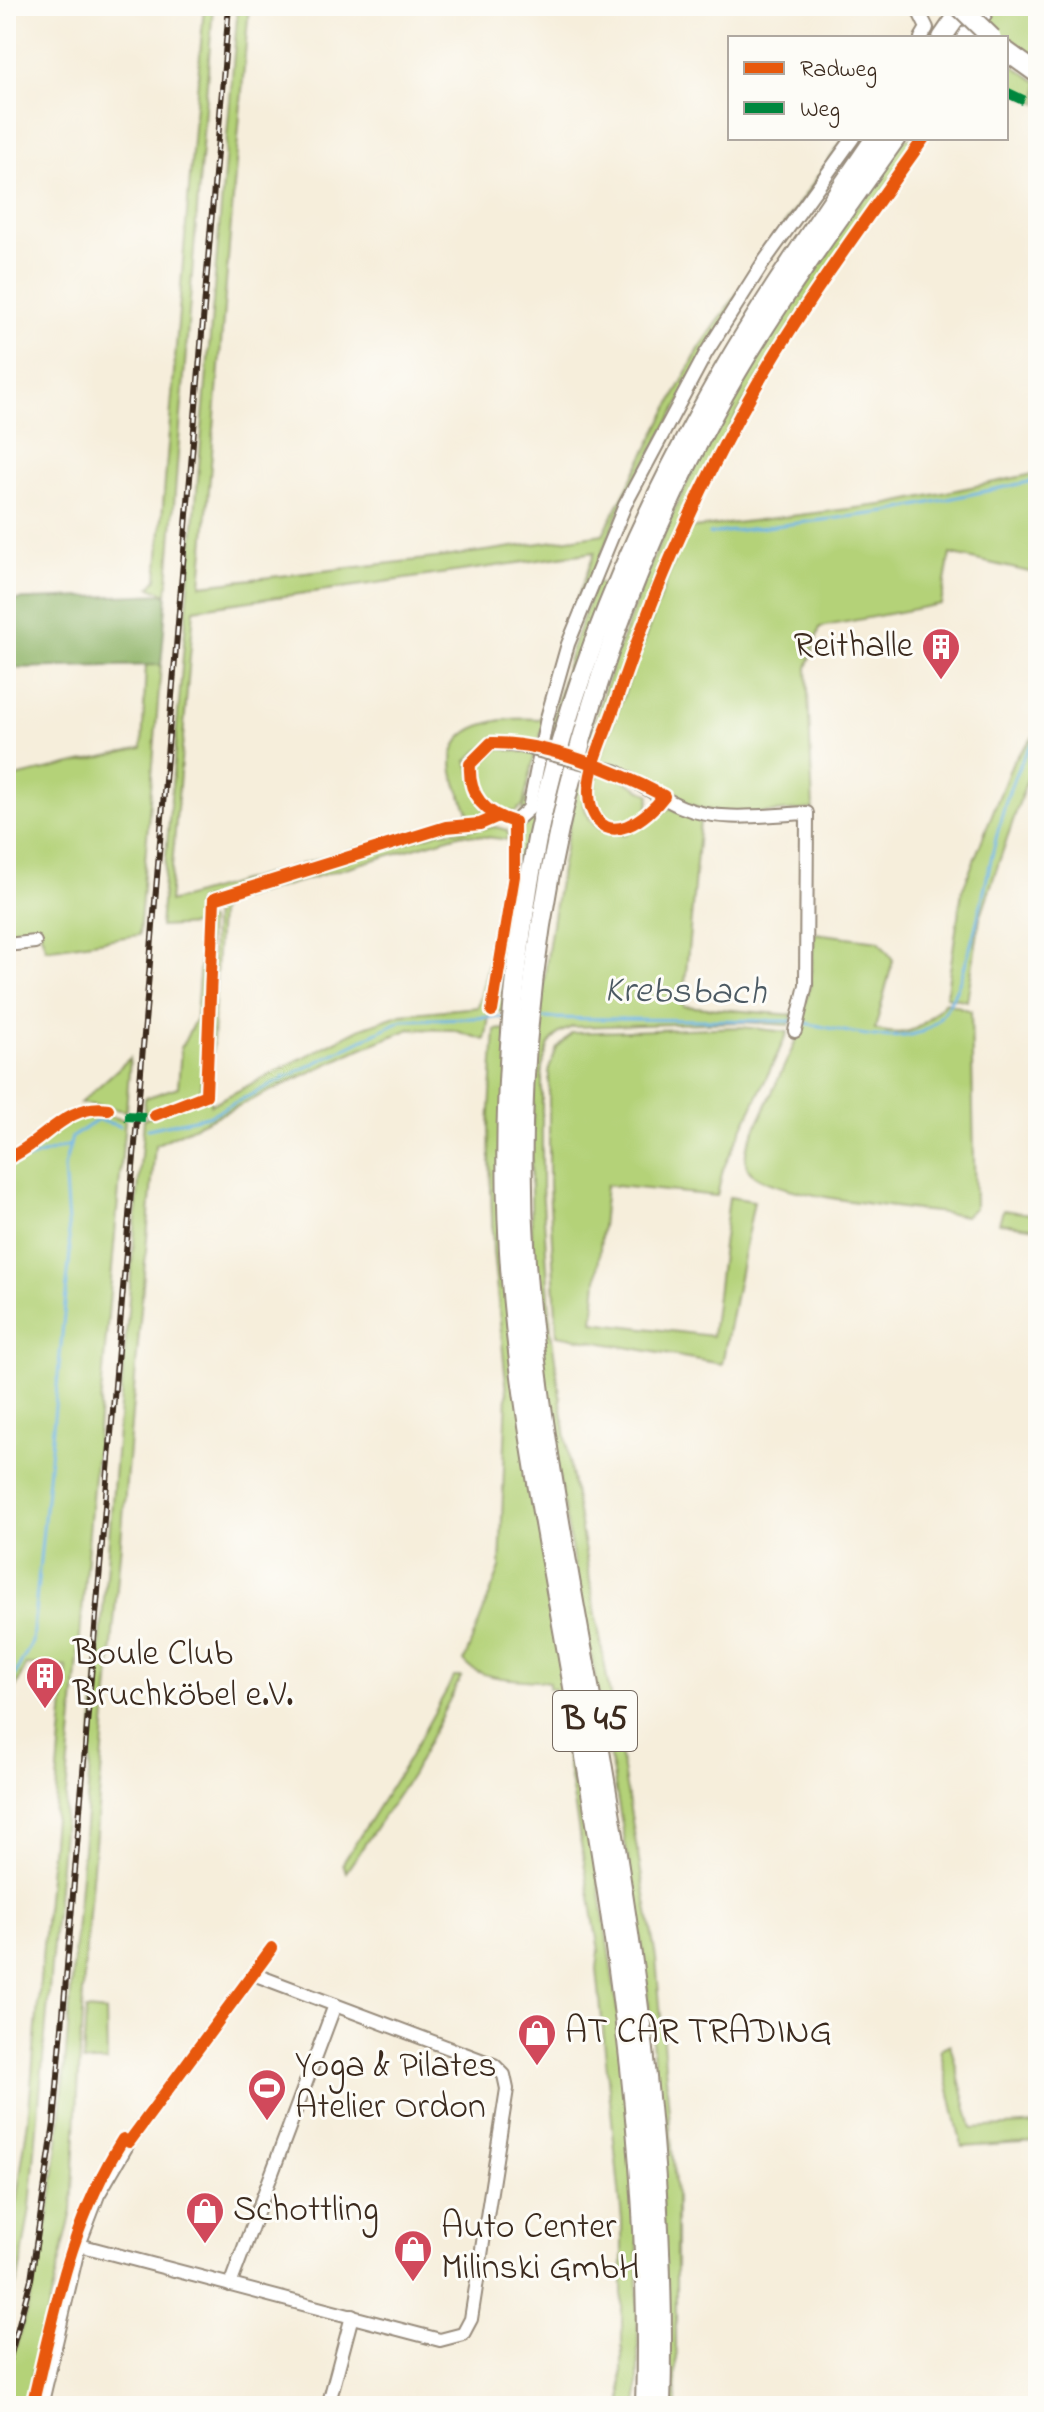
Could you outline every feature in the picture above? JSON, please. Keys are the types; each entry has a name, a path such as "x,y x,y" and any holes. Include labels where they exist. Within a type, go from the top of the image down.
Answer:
{"highway":[{"path":"943,36 961,6 990,36"},
{"path":"967,36 987,6"},
{"path":"1008,52 1038,74"},
{"name":"B 45","path":"645,2406 645,2238 629,2045 616,1945 516,1338 508,1212 537,840 583,676 641,530 700,409 759,309 874,140"},
{"name":"B 45","path":"523,1002 573,768 598,681 654,535 713,414 762,330 895,140"},
{"name":"B 45","path":"520,1037 529,1293 552,1467 641,2017 660,2232 661,2406"}],"street":[{"path":"916,6 927,28 922,36"},
{"path":"492,1011 514,876 514,822 529,809 547,718 568,644 625,505 706,353 763,263 852,140"},
{"path":"514,822 496,817 478,800 469,779 470,764 491,743 521,746 615,771 698,812 738,816 807,813 806,985 795,1031"},
{"path":"6,945 35,942"},
{"path":"41,2406 79,2245 98,2195 129,2142 272,1948"},
{"path":"79,2245 440,2340 463,2334 470,2322 507,2089 504,2075 494,2065 253,1974"},
{"path":"230,2285 335,2005"},
{"path":"328,2406 352,2316"}],"green space":[{"path":"204,6 213,6 167,594 150,587 157,579"},
{"path":"238,6 249,6 201,585 444,557 603,534 699,349 843,140 847,140 759,262 623,503 563,644 538,745 499,740 467,761 486,814 481,820 444,825 197,901 196,925 160,927","holes":["595,552 560,643 540,719 495,721 467,732 458,742 453,755 453,772 471,820 445,823 169,902 194,609"]},
{"path":"995,6 1038,6 1038,69 1008,43 1008,36 1000,36 984,22"},
{"path":"1008,62 1038,82 1038,104 1008,90"},
{"path":"904,140 920,140 818,282 738,412 686,512 645,612 593,760 583,757 643,584 679,500 741,382 832,241"},
{"path":"1038,473 1038,574 950,554 941,604 820,627 807,668 813,809 748,814 715,812 672,798 599,761 686,529 889,504"},
{"path":"596,582 607,586 552,748 545,747 572,648"},
{"path":"167,594 161,665 6,668 6,600"},
{"path":"146,664 161,665 139,935 46,949 39,928 6,936 6,779 142,748"},
{"path":"1038,731 1038,747 980,918 967,1001 946,996 962,891 1013,761"},
{"path":"499,748 535,754 523,805 515,812 490,804 478,784 475,766"},
{"path":"543,756 550,758 507,1012 496,1011 517,825"},
{"path":"582,766 591,769 583,805 591,821 606,832 624,835 670,808 700,820 683,1006 793,1015 789,1025 741,1022 572,1027 559,1033 549,1044 542,1067 542,1186 551,1331 570,1467 656,1958 676,2195 676,2406 668,2406 654,2057 641,1942 561,1487 539,1335 533,1263 532,1120 544,978 567,836"},
{"path":"598,771 614,775 650,795 647,812 622,825 608,822 592,800"},
{"path":"496,827 507,830 510,840 462,834 229,902 219,911 210,1105 359,1029 401,1014 478,1007 489,960 496,962 487,1030 485,1040 453,1030 410,1029 362,1048 155,1145 84,1972 72,2211 25,2406 6,2406 13,2359 44,2242 60,2124 144,1119 207,1095 214,903 440,832"},
{"path":"203,920 209,920 201,1092 144,1115 145,1098 178,1087 181,1048 196,1018"},
{"path":"814,933 879,941 893,960 875,1029 897,1033 914,1029 945,1002 971,1011 975,1208 965,1216 795,1191 771,1183 748,1169 747,1147 800,1032 810,984"},
{"path":"741,1027 788,1032 723,1169 717,1196 606,1185 593,1322 712,1336 729,1197 754,1201 722,1364 557,1335 549,1185 549,1069 557,1048 572,1033"},
{"path":"506,1029 582,1772 620,2026 638,2229 638,2406 622,2406 622,2220 597,1969 599,1951 555,1689 549,1688 549,1682 480,1673 464,1661 500,1568 507,1393 493,1250 489,1127 495,1030"},
{"path":"130,1058 126,1111 80,1103"},
{"path":"90,1111 125,1120 30,2208 19,2275 6,2317 6,2274 28,2120 67,1667 26,1665 6,1708 6,1160 68,1120"},
{"path":"1003,1210 1038,1215 1038,1228 999,1223"},
{"path":"454,1677 461,1677 412,1774 346,1872 343,1863 408,1760"},
{"path":"86,2010 106,2012 107,2062 83,2062"},
{"path":"950,2044 972,2128 1038,2124 1038,2142 962,2147 940,2049"}],"waterway":[{"path":"709,534 887,512 1038,480"},
{"name":"Krebsbach","path":"800,1022 892,1037 921,1032 942,1014 959,983 972,942 1005,803 1020,765 1038,737"},
{"name":"Krebsbach","path":"148,1129 208,1116 402,1020 505,1017"},
{"name":"Krebsbach","path":"536,1018 792,1021"},
{"name":"Krebsbach","path":"6,1692 32,1642 70,1253 64,1167 72,1137 98,1120 120,1126"},
{"path":"6,1166 70,1145"}],"railway":[{"path":"6,2372 31,2279 54,2124 229,6"}],"marked path":[{"path":"1008,93 1038,107"},
{"path":"125,1116 146,1117"}],"cycle path":[{"path":"594,765 655,596 686,522 740,415 782,343 923,140"},
{"path":"492,1011 514,876 514,822 494,814 480,802 472,785 470,764 491,743 535,747 594,765"},
{"path":"594,765 625,777 664,796 638,821 616,829 606,827 591,807 589,796 594,765"},
{"path":"155,1115 206,1095 214,899 446,827 480,824 496,817"},
{"path":"6,1159 79,1112 108,1109"},
{"path":"129,2142 272,1948"},
{"path":"32,2406 77,2235 105,2171 123,2139"}],"place":[{"name":"Reithalle","path":"941,681"},
{"name":"Boule Club Bruchköbel e.V.","path":"45,1710"},
{"name":"AT CAR TRADING","path":"537,2067"},
{"name":"Yoga & Pilates Atelier Ordon","path":"267,2122"},
{"name":"Schottling","path":"205,2245"},
{"name":"Auto Center Milinski GmbH","path":"413,2283"}]}
